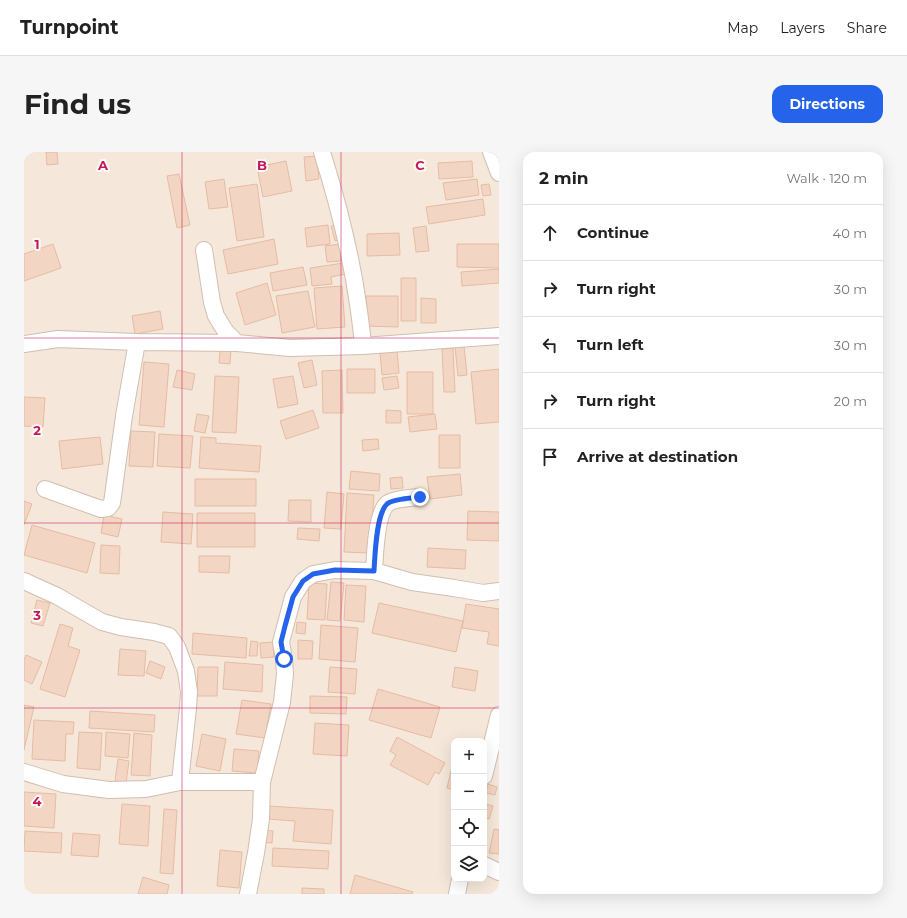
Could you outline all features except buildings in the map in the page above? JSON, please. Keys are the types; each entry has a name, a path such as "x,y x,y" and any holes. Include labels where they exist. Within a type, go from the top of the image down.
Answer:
{"street":[{"path":"322,152 342,221 353,272 363,346"},
{"path":"491,152 499,174"},
{"path":"204,250 212,302 216,316 226,332 237,343"},
{"path":"24,344 58,339 137,342 237,343 290,348 363,346 499,336"},
{"path":"45,489 101,509 108,508 112,503 124,416 137,342"},
{"path":"374,571 379,520 384,508 387,504 392,502 420,497"},
{"path":"248,894 261,819 262,782 282,702 285,674 281,642 293,597 303,581 313,574 335,570 374,571 412,582 483,593 499,592"},
{"path":"24,581 57,596 102,622 169,636 177,646 186,671 189,692 180,782"},
{"path":"484,774 499,715"},
{"path":"24,772 63,784 109,790 146,788 180,782 262,782"},
{"path":"487,866 499,872"},
{"path":"457,894 459,882"}],"shaded area":[{"path":"24,152 499,152 499,894 24,894"}],"route":[{"path":"284,659 281,642 293,597 303,581 313,574 335,570 374,571 379,520 384,508 387,504 392,502 420,497"}]}
